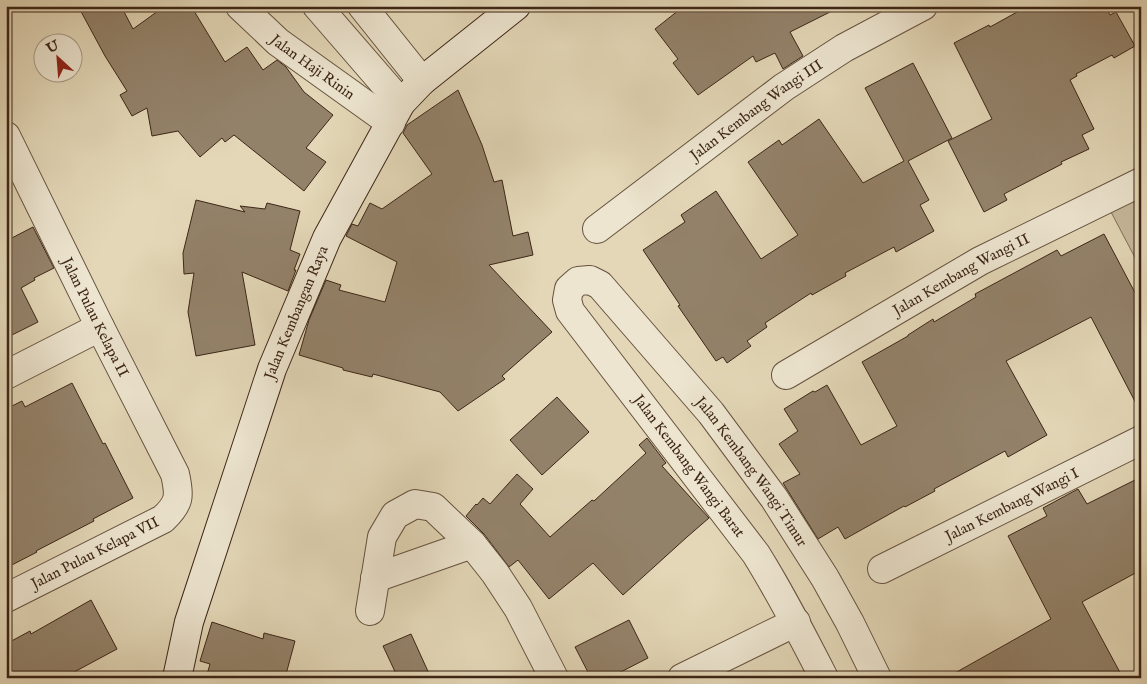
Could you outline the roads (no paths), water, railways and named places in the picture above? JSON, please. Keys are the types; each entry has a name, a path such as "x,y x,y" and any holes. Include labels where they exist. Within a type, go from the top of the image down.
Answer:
{"street":[{"name":"Jalan Haji Rinin","path":"240,6 278,42 396,113"},
{"path":"317,6 396,113"},
{"path":"362,6 422,81"},
{"name":"Jalan Kembangan Raya","path":"178,678 189,622 272,369 327,238 396,113 422,81 516,6"},
{"name":"Jalan Kembang Wangi III","path":"597,229 784,86 844,48 923,6"},
{"name":"Jalan Pulau Kelapa II","path":"8,143 175,474 178,488 177,501"},
{"name":"Jalan Kembang Wangi II","path":"786,375 980,261 1141,182"},
{"name":"Jalan Kembang Wangi Barat","path":"600,285 590,280 578,281 570,289 568,295 567,300 570,311 756,554 796,622 824,678"},
{"name":"Jalan Kembang Wangi Timur","path":"600,285 711,413 774,498 825,578 850,622 877,678"},
{"path":"6,375 100,327"},
{"name":"Jalan Kembang Wangi I","path":"882,569 1141,440"},
{"name":"Jalan Pulau Kelapa VII","path":"6,598 163,519 172,510 177,501"},
{"path":"370,611 382,538 395,515 415,504 432,507 472,544 494,573 518,608 554,678"},
{"path":"375,578 472,544"},
{"path":"682,678 796,622"}]}
